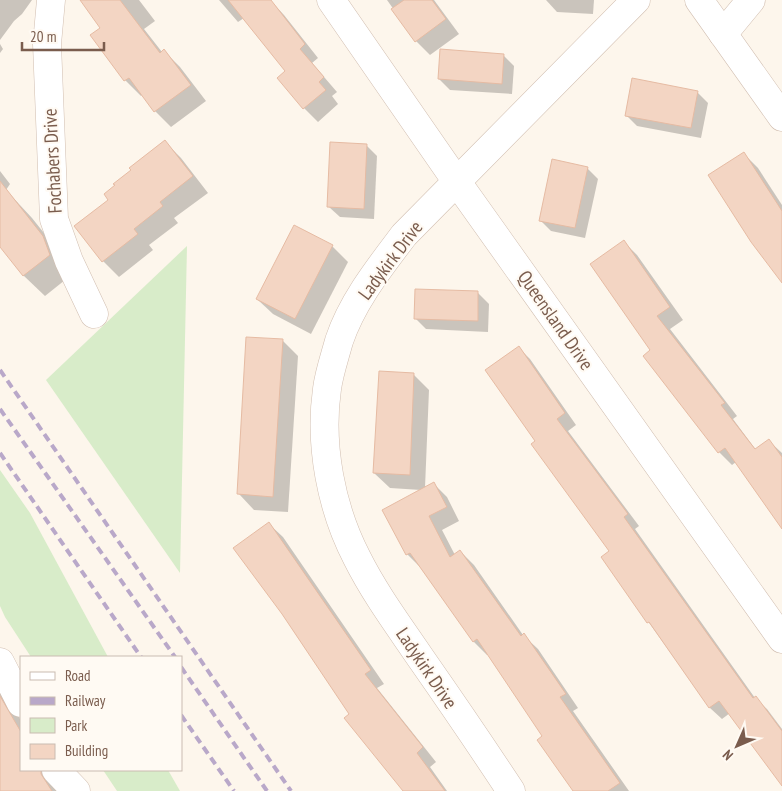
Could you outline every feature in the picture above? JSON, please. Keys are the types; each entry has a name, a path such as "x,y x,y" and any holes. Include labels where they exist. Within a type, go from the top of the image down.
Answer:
{"street":[{"name":"Fochabers Drive","path":"51,0 46,44 54,219 69,261 94,314"},
{"name":"Queensland Drive","path":"331,0 457,182 782,639"},
{"name":"Ladykirk Drive","path":"511,791 377,593 356,557 339,514 329,473 326,439 327,388 340,340 354,307 376,272 404,235 636,0"},
{"path":"699,0 782,117"},
{"path":"723,34 751,0"},
{"path":"0,662 20,701"},
{"path":"57,771 76,791"}],"green space":[{"path":"187,246 180,573 46,380"},
{"path":"0,470 30,513 107,656 30,656 0,606"},
{"path":"104,771 169,771 180,791 117,791"}],"building":[{"path":"80,0 120,0 160,53 164,49 191,85 154,112 129,78 124,81 90,35 100,28"},
{"path":"228,0 271,0 305,44 300,49 324,77 319,82 326,90 303,109 277,78 285,71"},
{"path":"404,0 432,0 446,19 415,42 391,9"},
{"path":"440,49 504,54 502,84 438,79"},
{"path":"632,78 698,91 691,128 625,116"},
{"path":"165,140 193,176 160,202 163,206 134,229 138,234 102,262 74,226 108,200 104,194 115,185 113,184 131,170 129,168"},
{"path":"330,142 367,144 364,209 327,207"},
{"path":"744,152 782,211 782,283 751,242 708,175"},
{"path":"552,159 588,167 575,228 539,221"},
{"path":"0,181 43,236 50,255 23,276 0,247"},
{"path":"294,225 333,245 295,319 256,299"},
{"path":"624,240 670,307 657,316 725,403 721,405 755,449 769,439 782,457 782,529 725,448 718,453 643,356 650,350 590,264"},
{"path":"415,289 478,291 478,321 414,319"},
{"path":"246,337 283,339 273,497 237,494"},
{"path":"519,346 565,413 557,419 628,514 624,517 753,698 756,696 782,731 782,786 719,701 709,708 649,622 647,623 601,557 609,551 531,444 535,441 485,370"},
{"path":"379,371 414,373 410,475 373,473"},
{"path":"434,482 447,507 429,516 450,557 460,550 521,636 524,633 566,694 560,697 620,783 608,791 573,791 537,740 542,736 477,639 473,642 410,553 406,555 382,510"},
{"path":"269,522 371,670 365,674 423,747 417,753 445,791 403,791 344,718 349,714 282,614 233,548"},
{"path":"0,696 20,730 20,771 41,771 52,791 0,791"}],"railway":[{"path":"0,370 291,791"},
{"path":"0,409 174,656"},
{"path":"0,453 140,656"},
{"path":"182,668 267,791"},
{"path":"182,716 234,791"}]}
